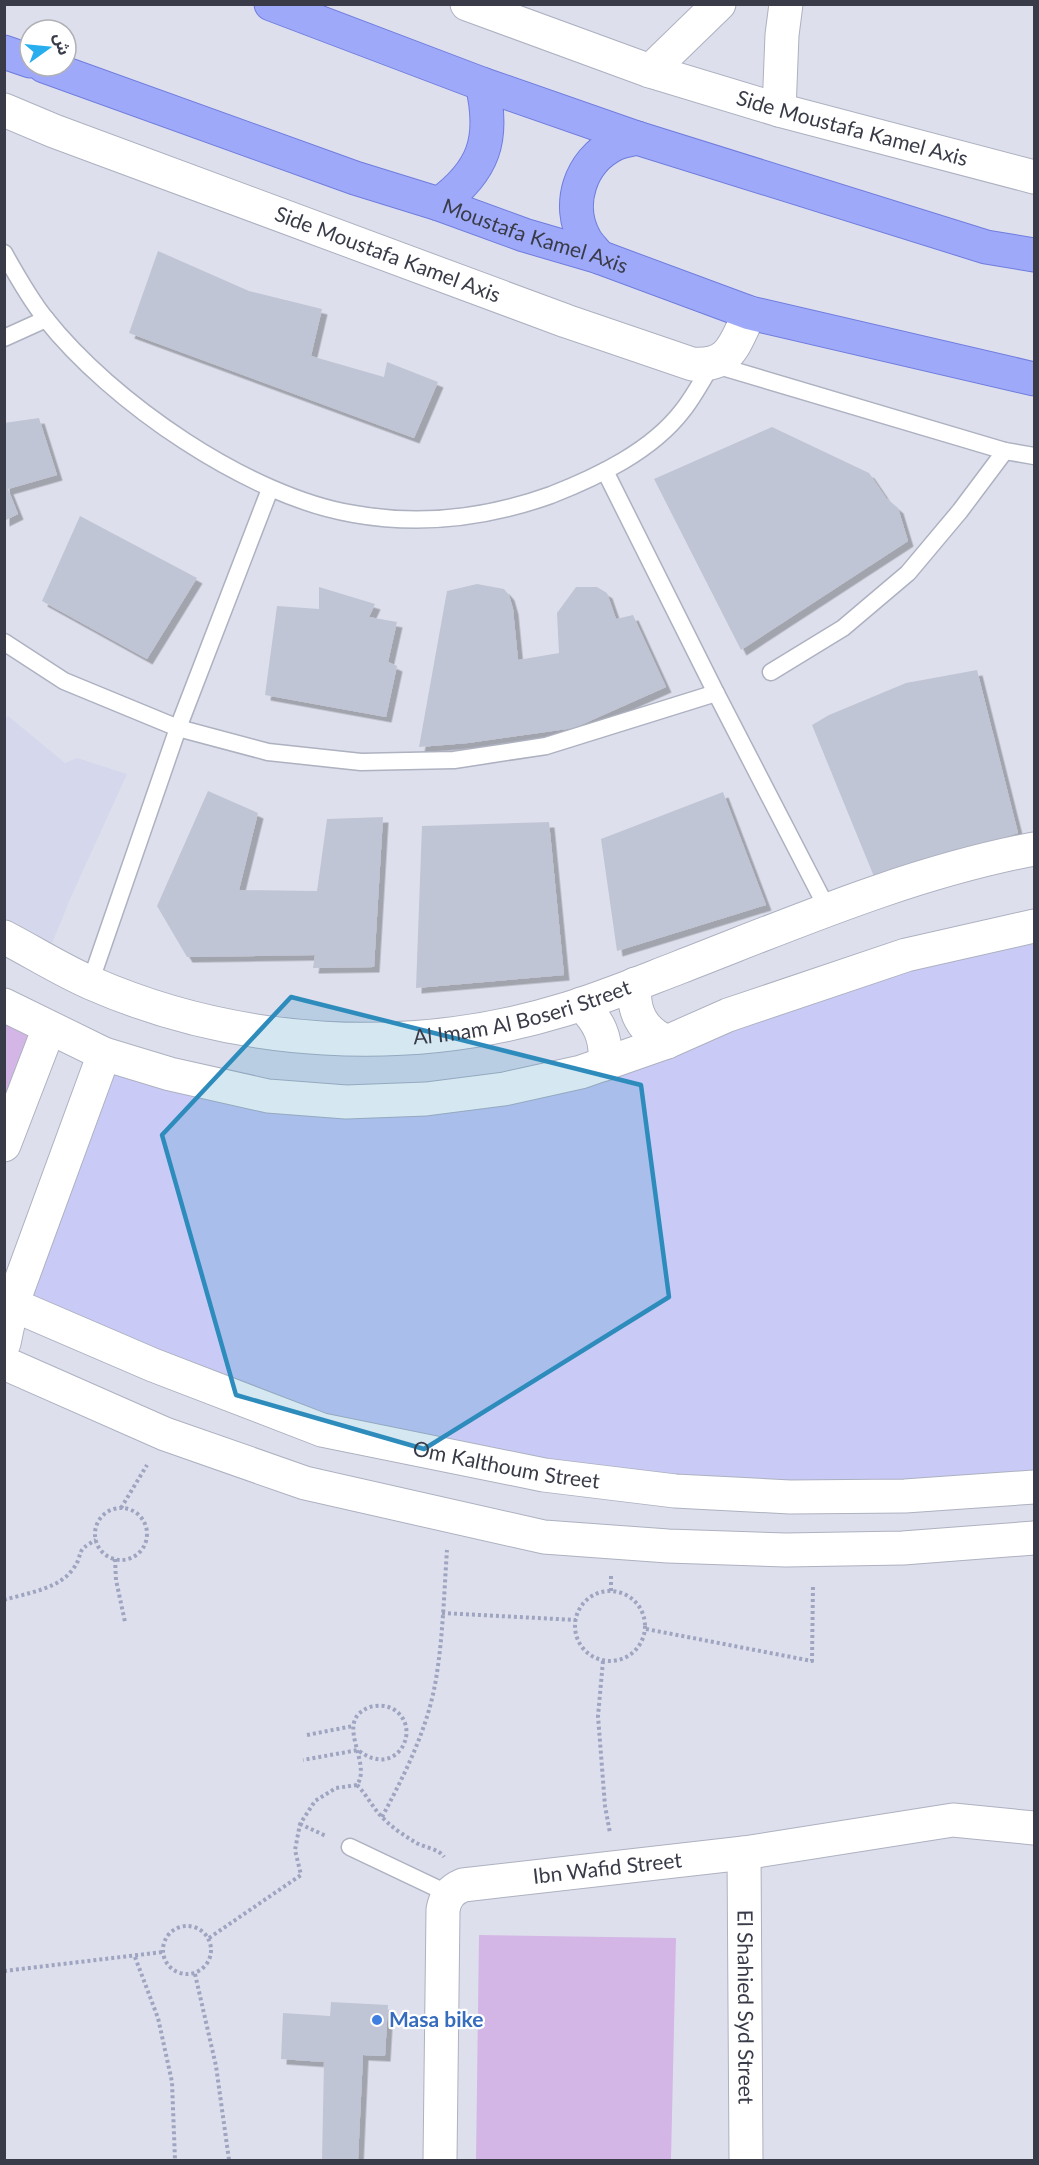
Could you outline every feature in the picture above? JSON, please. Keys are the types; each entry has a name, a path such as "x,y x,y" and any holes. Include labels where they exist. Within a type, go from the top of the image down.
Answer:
{"main road":[{"path":"271,4 482,84 637,138 986,247 1035,255"},
{"name":"Moustafa Kamel Axis","path":"77,78 355,178 439,204 524,235 599,256 750,313 1035,379"},
{"path":"439,204 457,191 472,173 482,153 488,130 488,107 482,84"},
{"path":"599,256 585,239 581,229 577,218 576,195 583,174 597,156 615,143 637,138"}],"street":[{"name":"Side Moustafa Kamel Axis","path":"467,4 650,71 779,110 1035,177"},
{"path":"650,71 719,4"},
{"path":"779,110 782,35 786,4"},
{"name":"Side Moustafa Kamel Axis","path":"4,110 54,131 566,321 692,364 712,364"},
{"path":"712,364 723,359 730,352 750,313"},
{"name":"Al Imam Al Boseri Street","path":"4,937 90,983 178,1015 254,1031 331,1039 409,1038 487,1029 562,1011 897,884 995,856 1035,849"},
{"path":"4,1005 104,1054 170,1074 268,1096 346,1102 426,1099 504,1089 580,1072 667,1042 728,1015 906,954 1035,926"},
{"path":"635,984 635,1008 640,1019 647,1029 667,1042"},
{"path":"581,1004 599,1024 604,1036 605,1064"},
{"path":"4,1145 49,1028"},
{"path":"4,1343 8,1303 104,1054"},
{"name":"Om Kalthoum Street","path":"8,1303 153,1365 322,1430 544,1475 675,1491 790,1497 905,1496 1035,1487"},
{"path":"4,1363 165,1434 305,1483 544,1537 668,1546 813,1550 903,1548 1035,1539"},
{"name":"Ibn Wafid Street","path":"456,1890 744,1853 953,1821 1035,1828"},
{"name":"El Shahied Syd Street","path":"744,1853 746,2160"},
{"path":"440,2160 443,1910 444,1901 456,1890"}],"lane":[{"path":"4,253 23,287 46,319 85,361 154,419 220,463 270,489 311,504 353,514 396,520 440,520 483,515 525,504 566,489 605,471 637,452 664,430 683,411 712,364 1005,451 1035,456"},
{"path":"4,338 46,319"},
{"path":"771,672 843,628 908,573 960,511 1005,451"},
{"path":"605,471 828,910"},
{"path":"90,983 178,728 270,489"},
{"path":"4,642 64,681 178,728 280,753 361,762 454,760 546,746 716,693"},
{"path":"350,1847 456,1890"}],"path":[{"path":"121,1508 165,1434"},
{"path":"121,1508 132,1511 141,1518 146,1528 146,1540 141,1551 132,1558 121,1560 110,1558 101,1551 96,1540 95,1528 100,1518 110,1511 121,1508"},
{"path":"382,1817 401,1781 427,1713 436,1681 450,1516"},
{"path":"4,1600 59,1582 74,1568 82,1547 96,1540"},
{"path":"646,1629 812,1661 813,1550"},
{"path":"115,1559 116,1580 125,1622"},
{"path":"610,1591 632,1598 644,1617 646,1629 636,1650 627,1658 615,1661 603,1660 583,1649 577,1638 576,1620 582,1605 590,1598 610,1591"},
{"path":"442,1613 576,1620"},
{"path":"603,1660 598,1716 604,1806 617,1868"},
{"path":"357,1785 362,1776 358,1749 353,1738 353,1726 358,1715 368,1708 380,1705 392,1708 401,1716 406,1727 406,1740 401,1750 391,1758 373,1759 358,1749"},
{"path":"307,1735 353,1726"},
{"path":"303,1760 358,1749"},
{"path":"357,1785 382,1817 417,1844 442,1852 456,1890"},
{"path":"209,1938 302,1875 295,1850 300,1824 315,1802 336,1788 357,1785"},
{"path":"191,1926 201,1930 209,1938 212,1949 210,1959 204,1968 195,1974 184,1975 174,1971 166,1963 163,1952 164,1941 171,1932 180,1927 191,1926"},
{"path":"4,1971 163,1952"},
{"path":"135,1957 158,2018 172,2082 176,2147 174,2160"},
{"path":"195,1974 216,2066 229,2160"}],"highlighted area":[{"path":"291,997 641,1085 669,1297 424,1449 236,1395 162,1135"}],"shaded area":[{"path":"5,5 1034,5 1034,2160 5,2160"},
{"path":"8,716 65,763 77,758 127,774 49,951 5,927 4,720"},
{"path":"5,1005 49,1028 5,1145"},
{"path":"479,1935 676,1938 671,2160 476,2160"}],"sand":[{"path":"1034,926 1034,1487 790,1497 322,1430 12,1305 104,1054 170,1074 426,1099"}],"building":[{"path":"158,251 249,291 322,309 311,356 384,377 387,362 438,382 414,438 129,333"},
{"path":"39,418 57,475 8,489 18,514 4,521 4,423"},
{"path":"772,427 869,473 886,498 898,508 908,541 741,650 654,479"},
{"path":"80,516 197,578 147,659 42,601"},
{"path":"477,584 504,589 509,595 513,609 518,660 559,653 557,613 576,587 597,587 607,593 616,619 633,615 666,687 574,728 468,743 419,747 447,591"},
{"path":"319,587 375,604 369,617 397,622 388,662 397,666 386,717 265,695 277,606 319,609"},
{"path":"977,670 1018,833 875,879 812,725 829,715 906,683"},
{"path":"208,791 258,813 239,890 317,891 327,819 383,817 374,967 313,968 315,955 187,957 157,906"},
{"path":"723,792 766,905 617,951 601,839"},
{"path":"549,822 564,975 416,988 422,826"},
{"path":"331,2002 388,2005 385,2056 363,2055 358,2160 322,2160 324,2062 281,2059 283,2013 330,2016"}],"place":[{"name":"Masa bike","path":"377,2020"}]}
